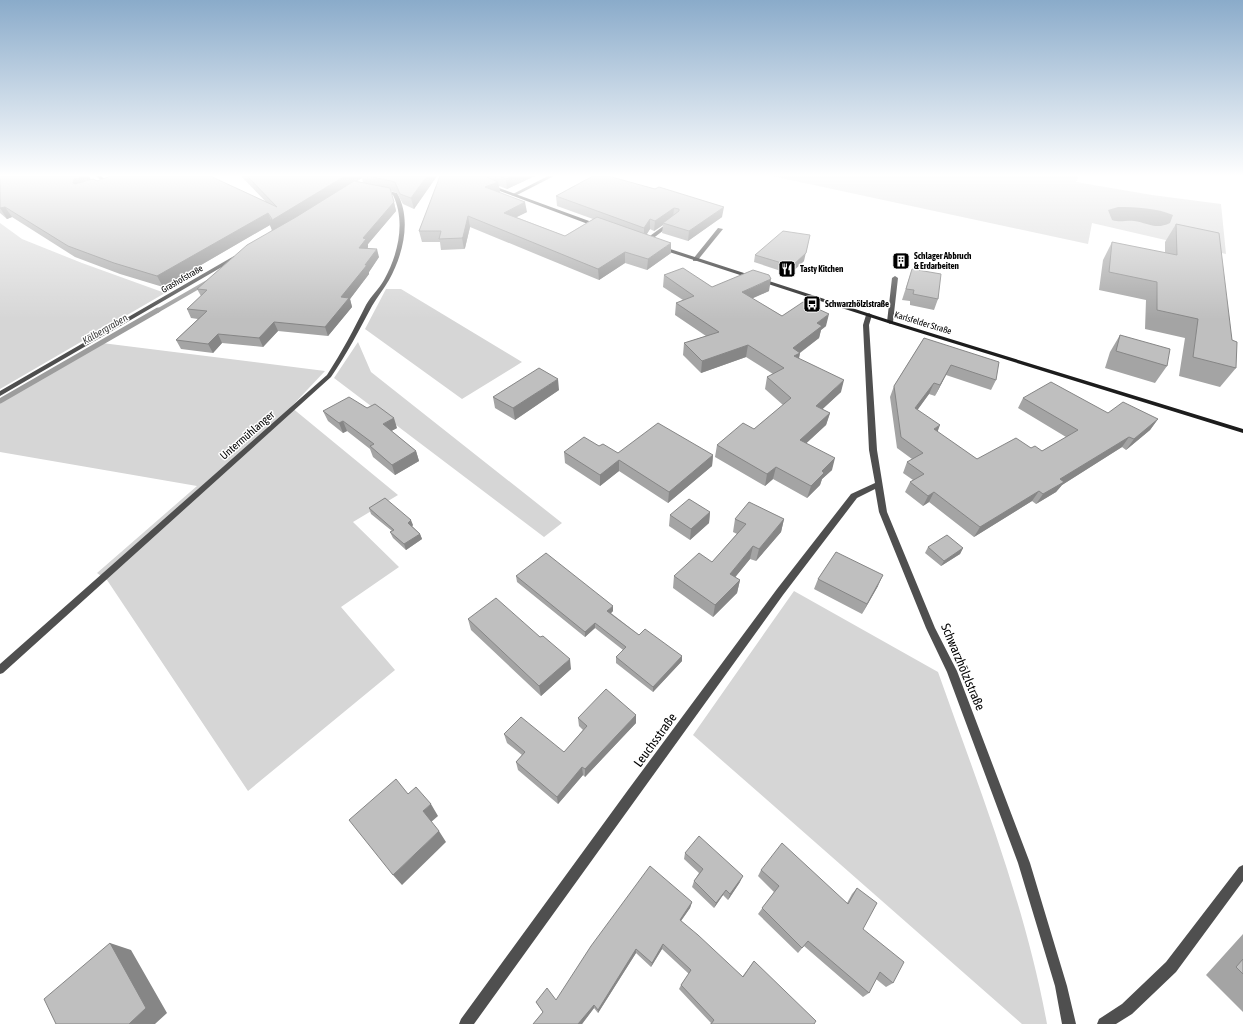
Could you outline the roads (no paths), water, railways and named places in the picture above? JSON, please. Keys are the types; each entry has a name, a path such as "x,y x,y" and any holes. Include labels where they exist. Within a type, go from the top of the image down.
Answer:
{"street":[{"name":"Untermühlanger","path":"0,670 329,376 342,357 371,302 387,278 398,249 403,224"},
{"path":"590,224 607,230"},
{"path":"645,242 670,224"},
{"path":"695,260 720,229"},
{"path":"637,240 652,245"},
{"name":"Karlsfelder Straße","path":"659,247 695,260 890,322 1243,431"},
{"name":"Grashofstraße","path":"0,394 243,253"},
{"path":"890,322 895,278"},
{"name":"Schwarzhölzlstraße","path":"869,315 866,325 873,450 883,512 931,628 952,671 1024,863 1061,986 1069,1024"},
{"name":"Leuchsstraße","path":"466,1024 780,592 854,496 878,485"},
{"path":"1104,1024 1127,1009 1171,967 1243,871"}],"waterway":[{"name":"Kälbergraben","path":"157,311 209,281"},
{"name":"Kälbergraben","path":"0,401 158,310"}],"place":[{"name":"Schlager Abbruch & Erdarbeiten","path":"901,261"},
{"name":"Tasty Kitchen","path":"787,269"},
{"name":"Schwarzhölzlstraße","path":"812,304"}]}
